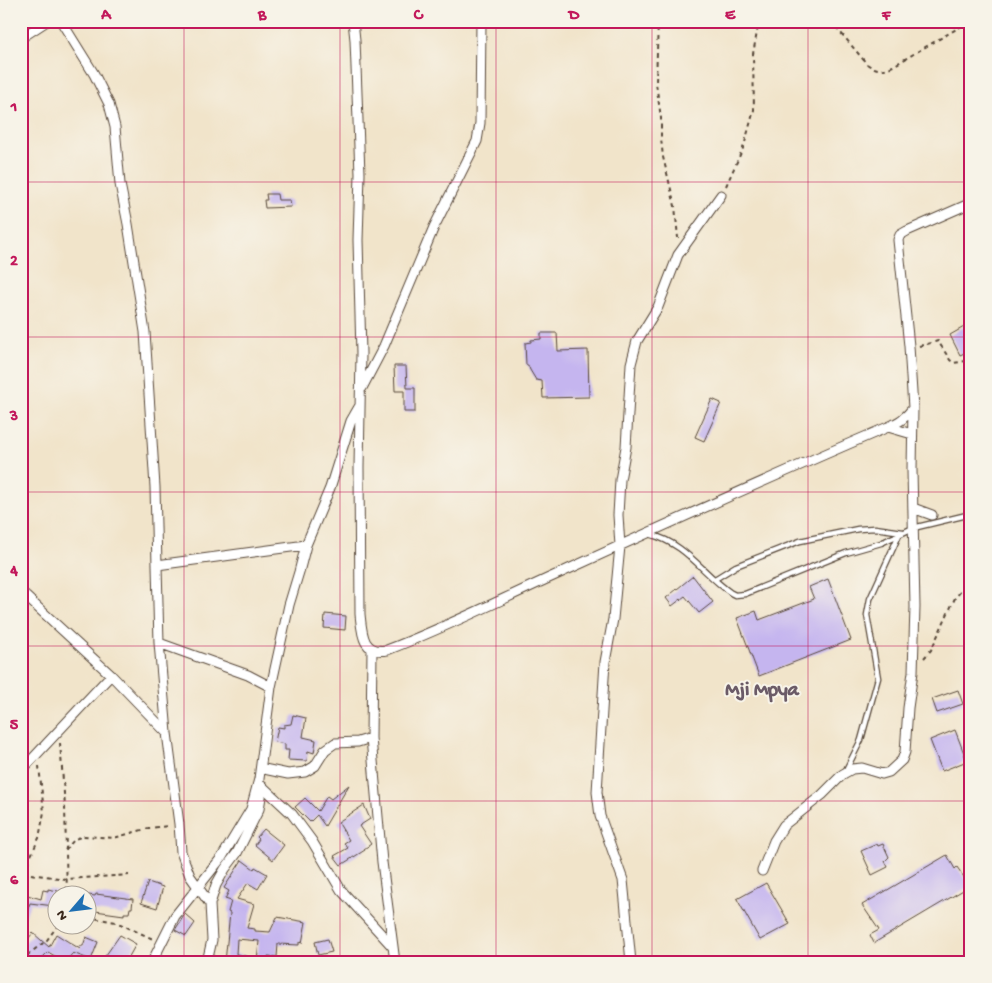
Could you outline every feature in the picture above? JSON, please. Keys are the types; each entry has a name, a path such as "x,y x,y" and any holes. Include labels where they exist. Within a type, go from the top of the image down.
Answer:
{"street":[{"path":"21,38 47,21"},
{"path":"61,21 94,74 109,104 114,127 120,184 145,332 155,487 159,643 181,852 190,876 210,904"},
{"path":"353,21 360,174 358,240 361,353 360,614 362,635 372,649 379,651 398,646 648,534 724,497 888,427 908,416 913,408"},
{"path":"360,390 384,346 434,227 477,141 480,124 480,21"},
{"path":"632,962 623,880 600,816 597,792 605,662 613,619 620,546 618,515 620,480 626,447 631,364 637,341 658,307 678,255 721,195"},
{"path":"762,871 784,824 822,795 843,774 852,769 862,768 882,774 889,772 902,760 905,752 913,672 915,607 905,532 913,508 913,408 898,238 907,231 971,203"},
{"path":"152,962 175,916 222,857 251,809 259,779 271,687 289,605 300,572 306,545 330,488 351,421 360,405"},
{"path":"888,427 912,434"},
{"path":"913,508 932,515"},
{"path":"157,565 306,545"},
{"path":"21,592 111,675 167,733"},
{"path":"159,643 248,675 271,687"},
{"path":"372,649 371,738 382,862 395,962"},
{"path":"21,771 111,675"},
{"path":"264,769 288,774 305,772 315,766 325,750 330,746 371,738"},
{"path":"207,962 212,940 210,904 216,885 237,853 259,809 264,769 263,746"},
{"path":"262,786 292,814 312,841 341,890 392,946"}],"lane":[{"path":"648,534 672,542 682,549 714,579 735,595 745,594 846,553 905,532 971,514"},
{"path":"714,579 736,566 800,541 858,529 875,528 905,532"},
{"path":"843,774 861,740 878,678 867,616 870,599 905,532"}],"path":[{"path":"658,21 656,83 660,102 663,157 675,206 678,255"},
{"path":"721,195 744,146 754,110 753,54 760,21"},
{"path":"831,21 866,64 880,70 893,66 970,21"},
{"path":"909,346 924,345 938,341 950,360 954,362 971,360"},
{"path":"913,672 930,650 955,598 971,584"},
{"path":"60,730 65,806 66,886"},
{"path":"21,877 38,838 44,812 38,753"},
{"path":"66,850 75,839 83,836 114,838 149,828 179,824"},
{"path":"23,873 66,879 129,875"},
{"path":"98,919 120,924 161,943"},
{"path":"21,960 50,936"}],"building":[{"path":"266,194 277,194 278,200 290,200 291,207 265,208 264,200 267,200"},
{"path":"971,323 971,350 960,355 950,335"},
{"path":"541,333 557,333 558,351 588,350 589,397 543,398 542,381 536,380 528,365 526,365 525,343 541,339"},
{"path":"394,366 406,366 407,388 415,388 415,412 404,412 404,391 395,391"},
{"path":"712,399 721,403 704,441 695,437"},
{"path":"693,576 713,602 699,613 685,596 672,606 666,598"},
{"path":"828,579 851,640 759,676 737,618 756,611 759,620 814,599 809,587"},
{"path":"325,614 346,616 345,630 324,628"},
{"path":"958,690 963,704 937,713 932,699"},
{"path":"293,715 306,718 303,737 316,740 314,753 308,751 307,761 288,760 289,750 285,750 285,744 275,742 278,727 284,728 284,725 291,724"},
{"path":"955,730 967,761 942,771 930,740"},
{"path":"349,785 325,826 317,815 310,822 295,807 305,798 318,811 327,796 331,799"},
{"path":"364,805 370,819 359,826 371,844 341,865 334,856 348,848 344,843 349,840 338,822"},
{"path":"264,829 284,845 273,860 255,845 259,839 257,837"},
{"path":"877,844 878,846 883,844 889,857 885,861 888,867 872,875 861,851"},
{"path":"947,855 955,869 957,867 970,886 874,943 870,935 879,930 862,905"},
{"path":"242,860 254,869 255,867 267,874 258,889 248,883 237,899 254,904 247,928 255,929 255,931 270,932 277,917 306,922 302,943 299,942 299,945 278,944 277,957 268,956 268,962 257,962 259,941 237,939 236,954 254,958 253,962 225,962 230,913 228,912 231,901 225,899 229,891 224,888"},
{"path":"148,882 163,887 157,908 141,903"},
{"path":"766,883 790,924 760,940 737,899"},
{"path":"43,890 48,891 48,905 30,903 24,920 21,920 21,905 24,894 41,899"},
{"path":"98,894 133,899 132,908 130,908 129,913 124,913 124,915 98,911"},
{"path":"185,914 195,923 186,936 175,930"},
{"path":"33,933 49,947 55,936 59,936 80,949 86,937 98,942 91,960 73,953 65,962 48,952 38,962 29,962 21,954 21,947"},
{"path":"120,935 136,944 126,962 101,962"},
{"path":"328,939 332,952 318,955 315,942"}],"district":[{"name":"Mji Mpya","path":"762,688"}]}
